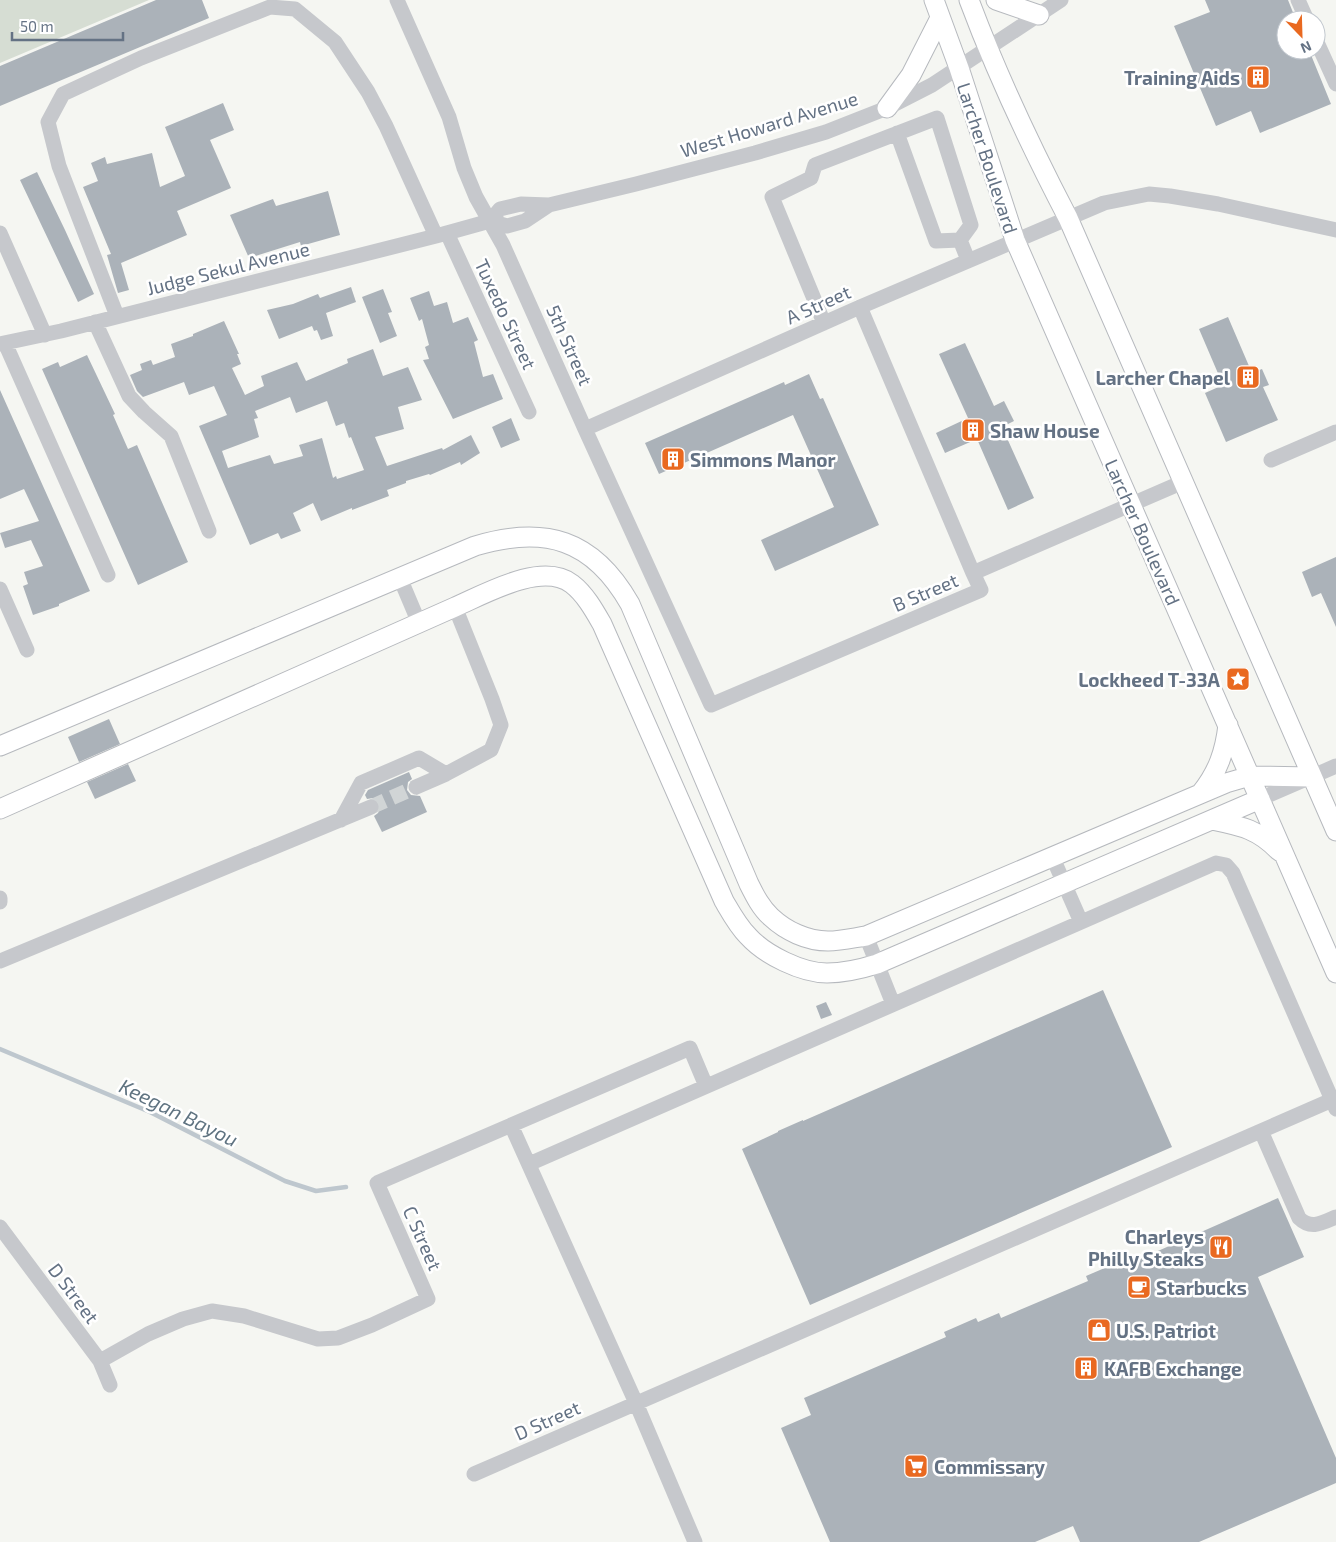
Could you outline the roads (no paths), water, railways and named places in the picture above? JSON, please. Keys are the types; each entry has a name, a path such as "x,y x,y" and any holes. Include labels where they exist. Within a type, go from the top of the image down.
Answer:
{"main road":[{"name":"Larcher Boulevard","path":"934,0 959,68 1015,240 1336,973"},
{"name":"Larcher Boulevard","path":"969,0 988,49 1042,168 1068,218 1336,831"},
{"path":"996,0 1039,15"},
{"path":"887,108 911,74 940,18"},
{"path":"0,746 475,546 498,539 520,536 563,542 582,550 599,562 620,586 630,604 758,900 770,916 784,927 809,939 826,942 866,936 1226,783 1250,776 1312,777"},
{"path":"0,809 455,607 516,581 536,577 556,577 570,583 581,592 592,607 602,624 733,918 748,937 765,952 804,970 826,973 856,970 877,964 1260,799"},
{"path":"1200,794 1220,764 1224,752 1228,725"},
{"path":"1336,803 1336,831"},
{"path":"1212,820 1249,829 1259,834 1285,857"}],"street":[{"name":"5th Street","path":"397,0 449,117 464,168 476,197 503,245 711,705"},
{"name":"West Howard Avenue","path":"464,228 490,221 500,209 521,204 548,205 755,153 826,132 917,94 1061,0"},
{"name":"Tuxedo Street","path":"117,316 59,166 48,122 63,94 141,58 270,7 295,9 334,42 368,92 529,412"},
{"path":"1325,60 1336,84"},
{"path":"824,323 772,197 812,178 815,165 937,118 971,224 960,240"},
{"path":"897,133 936,241 960,240"},
{"name":"A Street","path":"585,429 860,307 1104,203 1148,194 1170,196 1218,204 1336,230"},
{"name":"Judge Sekul Avenue","path":"3,343 45,335 464,228"},
{"path":"0,233 45,335"},
{"path":"960,240 968,260"},
{"path":"860,307 973,573"},
{"path":"95,322 130,396 144,412 171,436 209,531"},
{"path":"3,343 108,575"},
{"path":"1271,460 1336,432"},
{"name":"B Street","path":"711,705 981,590 973,573 1183,482"},
{"path":"400,578 419,623"},
{"path":"0,589 27,650"},
{"path":"416,787 446,774 491,750 501,726 474,651 455,607"},
{"path":"341,820 361,783 386,772 419,758 446,774"},
{"path":"1260,799 1336,766"},
{"path":"0,961 371,807"},
{"path":"1052,856 1080,922"},
{"path":"529,1164 1216,863 1226,865 1233,873 1334,1105"},
{"path":"866,936 893,1004"},
{"name":"C Street","path":"100,1361 148,1334 183,1319 212,1311 244,1316 318,1339 338,1338 372,1325 428,1299 377,1183 690,1048 706,1086"},
{"name":"D Street","path":"474,1474 1261,1131 1334,1105"},
{"path":"511,1125 636,1403 696,1542"},
{"path":"1261,1131 1299,1218 1303,1222 1314,1225 1336,1217"},
{"name":"D Street","path":"0,1227 100,1361 110,1385"}],"waterway":[{"name":"Keegan Bayou","path":"0,1049 150,1112 285,1181 316,1191 346,1187"}],"tunnel":[{"path":"371,807 416,787"}],"place":[{"name":"Training Aids","path":"1258,77"},
{"name":"Larcher Chapel","path":"1248,377"},
{"name":"Shaw House","path":"973,430"},
{"name":"Simmons Manor","path":"673,459"},
{"name":"Lockheed T-33A","path":"1238,679"},
{"name":"Charleys Philly Steaks","path":"1221,1247"},
{"name":"Starbucks","path":"1139,1287"},
{"name":"U.S. Patriot","path":"1099,1330"},
{"name":"KAFB Exchange","path":"1086,1368"},
{"name":"Commissary","path":"916,1466"}]}
